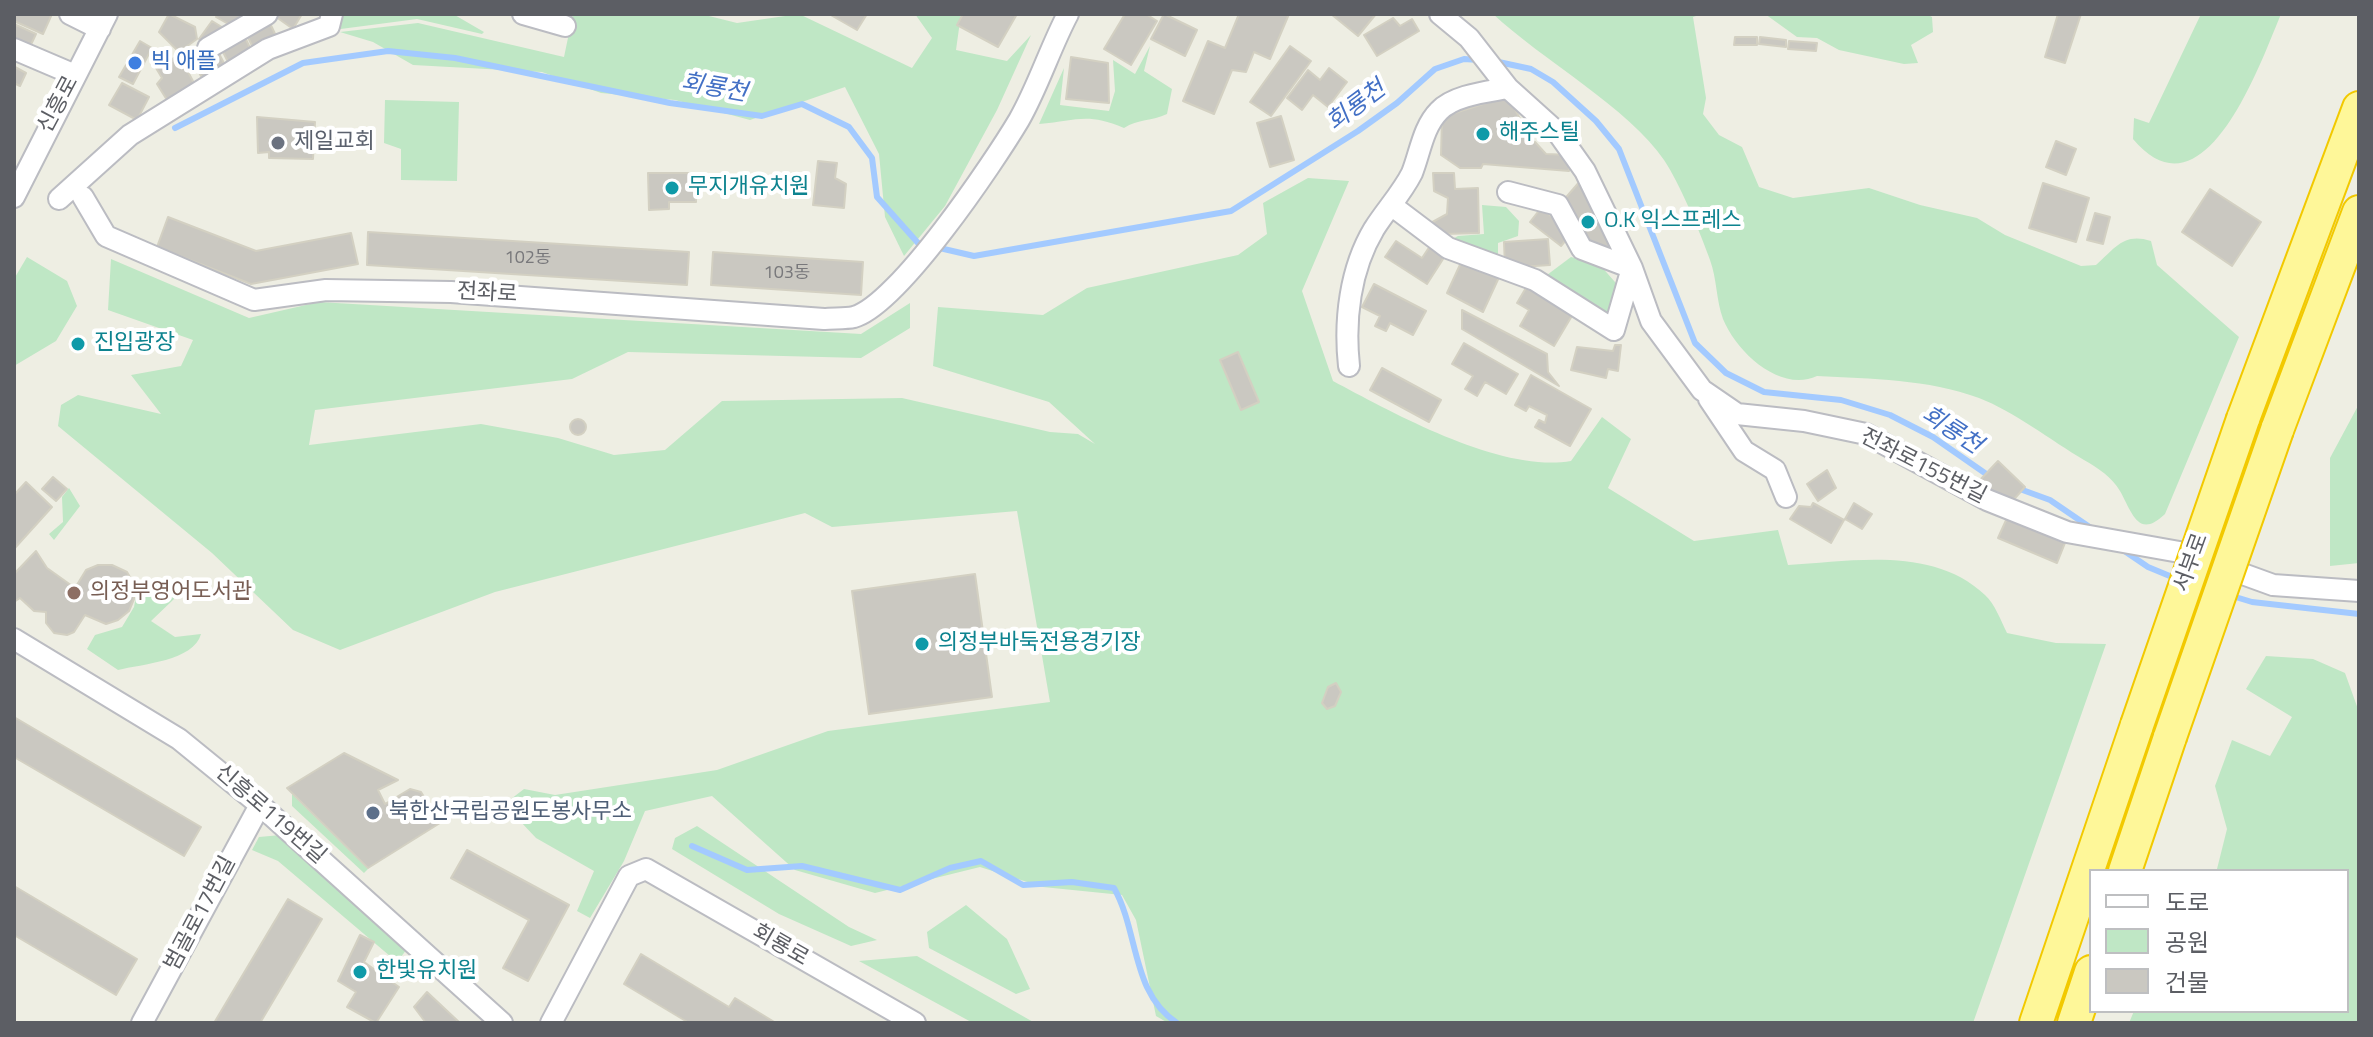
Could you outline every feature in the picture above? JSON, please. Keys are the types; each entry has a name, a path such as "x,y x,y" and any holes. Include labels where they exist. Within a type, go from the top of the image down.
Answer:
{"highway":[{"name":"서부로","path":"2036,1023 2243,419 2359,108"},
{"name":"서부로","path":"2126,869 2277,430 2359,212"},
{"path":"2074,1023 2089,978"}],"street":[{"path":"70,14 103,22"},
{"path":"208,48 267,14"},
{"path":"59,199 130,135 268,49 329,26 332,14"},
{"path":"523,14 565,26"},
{"name":"전좌로","path":"83,197 106,236 254,300 326,290 451,292 824,319 854,317 874,307 947,223 1020,118 1068,14"},
{"name":"전좌로155번길","path":"1440,14 1469,38 1508,88 1558,133 1585,171 1632,268 1651,321 1702,390 1737,414 1804,421 1866,434 1987,500 2079,535 2185,553 2273,585 2359,591"},
{"name":"신흥로","path":"14,197 103,22"},
{"path":"14,49 75,75"},
{"path":"1349,366 1349,304 1372,232 1411,175 1427,130 1440,110 1475,94 1508,88"},
{"path":"1391,205 1448,248 1535,280 1614,330 1632,268 1582,249 1558,205 1508,192"},
{"path":"1702,390 1744,451 1775,470 1786,497"},
{"name":"신흥로119번길","path":"14,639 167,732 260,805 502,1023"},
{"name":"범골로17번길","path":"142,1023 260,805"},
{"name":"회룡로","path":"551,1023 629,876 646,869 915,1023"}],"green space":[{"path":"336,14 453,14 484,32 417,19 333,30"},
{"path":"573,14 701,14 737,23 799,14 912,68 932,38 915,14 961,14 956,50 1007,61 1031,35 997,110 945,206 904,256 885,217 879,154 845,87 750,120 675,100 601,93 542,72 413,65 373,42 340,32 418,23 564,57"},
{"path":"1493,14 1702,14 1693,17 1706,98 1703,114 1719,135 1742,147 1759,187 1793,198 1869,188 1920,205 1977,218 2005,235 2081,266 2096,265 2127,240 2151,241 2157,265 2239,337 2165,514 2156,521 2142,524 2132,514 2117,486 2104,473 2019,418 1979,398 1940,387 1899,381 1817,376 1803,380 1789,379 1762,367 1739,345 1723,319 1706,249 1683,194 1664,160 1649,141 1608,103"},
{"path":"1765,14 1926,14 1932,17 1933,32 1911,45 1918,63 1904,64 1839,50 1817,38 1797,37"},
{"path":"2201,14 2281,14 2244,98 2226,127 2205,150 2183,162 2159,160 2133,139 2134,118 2149,123"},
{"path":"1150,46 1144,71 1172,89 1167,114 1124,128 1090,119 1039,124 1064,68 1060,105 1109,111 1115,91 1113,60 1135,74"},
{"path":"385,100 459,102 457,181 401,180 401,149 384,143"},
{"path":"1308,178 1349,181 1302,291 1333,381 1449,438 1513,458 1543,462 1571,461 1602,417 1631,439 1608,488 1694,541 1778,530 1788,565 1892,560 1942,569 1965,579 1985,595 2007,633 2056,643 2106,644 1973,1023 1168,1023 1156,1016 1136,920 1122,895 1043,887 980,867 875,893 795,870 712,796 645,811 624,861 590,918 577,911 594,871 536,838 519,820 494,812 524,789 555,795 717,770 828,731 1050,702 1017,511 832,527 805,513 495,592 340,650 293,630 212,553 58,426 61,405 78,395 161,414 131,375 181,366 193,340 108,310 111,259 249,318 319,302 861,334 910,303 910,328 861,358 628,352 572,379 315,410 309,445 481,424 558,438 614,455 665,450 722,401 902,398 1050,432 1078,434 1095,444 1049,402 933,366 938,307 1043,315 1087,288 1238,255 1267,234 1263,203"},
{"path":"1482,205 1506,207 1519,221 1518,236 1498,243 1498,262 1444,244 1458,236 1484,234"},
{"path":"27,257 67,281 77,306 56,341 14,366 14,279"},
{"path":"1571,257 1600,265 1622,290 1611,323 1539,281"},
{"path":"2359,404 2359,563 2330,566 2330,458"},
{"path":"69,488 80,506 54,540 49,534 63,522 62,497"},
{"path":"139,580 171,588 174,599 151,621 175,637 201,634 196,643 178,656 118,670 87,649 95,635 122,627 134,607"},
{"path":"2266,656 2313,659 2345,673 2359,712 2359,1023 2129,1023 2133,1013 2349,1013 2349,869 2217,869 2227,829 2215,786 2232,740 2270,756 2292,717 2246,689"},
{"path":"292,794 368,869 364,873 292,806"},
{"path":"697,826 849,927 877,940 851,946 779,914 672,849 675,838"},
{"path":"281,835 407,949 397,962 278,861 252,850 259,837"},
{"path":"966,905 1007,939 1030,989 1016,994 929,948 927,932"},
{"path":"917,956 1035,1023 973,1023 859,961"}],"building":[{"path":"14,14 52,14 43,34 14,21"},
{"path":"169,14 195,27 197,39 179,52 159,32"},
{"path":"218,14 249,14 237,29 216,17"},
{"path":"272,14 302,14 293,29"},
{"path":"829,14 867,14 857,30"},
{"path":"963,14 1017,14 998,47 957,25"},
{"path":"1125,14 1146,14 1157,21 1131,65 1104,49"},
{"path":"1164,14 1197,30 1185,56 1151,39"},
{"path":"1239,14 1289,14 1270,59 1254,52 1246,72 1232,70 1214,114 1183,101 1208,41 1225,48"},
{"path":"1331,14 1376,14 1358,36"},
{"path":"2058,14 2081,14 2065,63 2045,57"},
{"path":"1393,18 1400,26 1412,19 1419,31 1377,56 1364,35"},
{"path":"268,19 277,38 254,50 245,31"},
{"path":"212,21 230,32 211,46 199,39"},
{"path":"14,24 36,34 28,51 14,44"},
{"path":"243,33 252,52 229,64 220,46"},
{"path":"1735,37 1757,37 1757,45 1734,45"},
{"path":"1760,37 1786,40 1786,47 1759,44"},
{"path":"140,41 152,48 133,84 119,77"},
{"path":"1789,41 1817,43 1816,51 1788,49"},
{"path":"1290,46 1311,61 1271,116 1250,102"},
{"path":"216,48 226,67 203,80 193,61"},
{"path":"179,55 194,83 167,100 157,84 162,78 156,68"},
{"path":"1071,57 1108,63 1109,103 1066,99"},
{"path":"15,67 26,73 20,86 14,83"},
{"path":"1329,68 1347,82 1328,107 1313,95 1302,110 1287,98 1308,70 1320,80"},
{"path":"122,83 149,97 137,120 109,105"},
{"name":"해주스틸","path":"1502,98 1513,105 1525,129 1526,140 1535,142 1546,154 1570,155 1569,171 1483,164 1481,168 1460,168 1441,155 1442,117"},
{"path":"1281,116 1294,160 1270,167 1257,123"},
{"path":"257,117 315,122 313,159 269,158 269,152 258,153"},
{"path":"2056,141 2076,149 2066,175 2046,167"},
{"path":"818,161 837,163 835,178 846,184 844,208 813,205"},
{"name":"무지개유치원","path":"648,173 695,173 696,202 669,202 669,209 649,210"},
{"path":"1433,173 1454,173 1455,189 1478,188 1479,233 1444,234 1427,225 1447,214 1448,198 1434,191"},
{"name":"O.K 익스프레스","path":"1581,180 1613,241 1607,256 1588,249 1562,202"},
{"path":"2043,183 2089,198 2076,242 2029,228"},
{"path":"2210,189 2261,222 2232,266 2182,232"},
{"path":"1541,208 1572,233 1561,246 1530,222"},
{"path":"2095,213 2110,217 2103,244 2087,240"},
{"path":"168,217 256,251 351,233 358,264 251,284 157,247"},
{"path":"368,232 689,252 687,285 367,265"},
{"path":"1548,239 1550,265 1505,268 1504,242"},
{"path":"1396,241 1422,258 1430,246 1445,256 1427,284 1385,257"},
{"path":"713,252 863,262 861,295 711,285"},
{"path":"1464,256 1501,273 1483,312 1447,293"},
{"path":"1530,281 1576,309 1554,346 1520,326 1529,310 1517,303"},
{"path":"1374,284 1426,311 1413,335 1390,323 1386,331 1375,326 1380,316 1362,307"},
{"path":"1462,310 1547,354 1548,372 1559,386 1462,329"},
{"path":"1464,343 1518,374 1506,394 1485,382 1477,396 1465,389 1473,376 1452,364"},
{"path":"1615,345 1621,345 1618,371 1608,369 1606,378 1571,370 1577,347 1613,351"},
{"path":"1238,352 1259,402 1241,410 1220,360"},
{"path":"1382,368 1441,400 1429,422 1370,390"},
{"path":"1531,375 1591,409 1570,446 1535,427 1539,420 1545,423 1547,415 1529,406 1526,411 1515,405"},
{"path":"578,419 584,421 584,433 578,435 572,433 570,427 572,421"},
{"path":"1998,461 2025,487 2007,507 1979,481"},
{"path":"1827,470 1836,488 1818,501 1807,484"},
{"path":"53,477 67,489 56,501 42,489"},
{"path":"26,482 52,507 14,549 14,495"},
{"path":"1813,503 1844,520 1831,543 1790,519 1799,506 1811,507"},
{"path":"1854,503 1872,514 1862,529 1845,519"},
{"path":"2007,518 2065,543 2057,563 1998,538"},
{"name":"의정부영어도서관","path":"36,551 47,568 75,588 86,570 98,565 112,565 127,572 134,584 134,599 129,611 118,620 106,624 85,615 74,632 67,635 54,633 46,623 46,612 34,611 20,598 14,602 14,574"},
{"name":"의정부바둑전용경기장","path":"975,574 992,697 869,714 852,591"},
{"path":"1336,683 1341,692 1335,706 1327,709 1322,703 1328,687"},
{"path":"14,717 201,827 184,856 14,757"},
{"name":"북한산국립공원도봉사무소","path":"344,753 398,780 378,790 385,804 410,789 421,792 440,823 368,868 287,788"},
{"path":"467,850 569,905 528,981 503,968 529,920 451,878"},
{"path":"14,886 137,959 116,995 14,935"},
{"path":"288,899 322,919 260,1023 214,1023"},
{"name":"한빛유치원","path":"360,935 374,942 364,962 399,987 376,1023 347,1007 356,992 338,981"},
{"path":"641,954 729,1007 735,998 776,1023 689,1023 624,984"},
{"path":"427,992 460,1023 426,1023 414,1007"}],"waterway":[{"name":"회룡천","path":"175,128 303,63 388,51 455,58 670,103 762,116 802,104 849,127 872,158 877,197 918,243 974,256 1231,211 1358,131 1397,103 1435,69 1464,59 1479,60"},
{"name":"회룡천","path":"1494,61 1531,69 1553,82 1596,121 1619,149 1695,343 1726,373 1764,392 1841,400 1890,415 1933,437 1992,478"},
{"name":"회룡천","path":"2017,488 2050,500 2091,528"},
{"name":"회룡천","path":"2123,550 2148,567 2177,579"},
{"name":"회룡천","path":"2229,595 2252,602 2359,614"},
{"path":"692,846 747,870 802,866 900,890 950,868 981,861 1023,885 1072,882 1114,888 1128,923 1143,979 1162,1010 1177,1023"}],"place":[{"name":"빅 애플","path":"135,63"},
{"name":"해주스틸","path":"1483,134"},
{"name":"제일교회","path":"278,143"},
{"name":"무지개유치원","path":"672,188"},
{"name":"O.K 익스프레스","path":"1588,222"},
{"name":"진입광장","path":"78,344"},
{"name":"의정부영어도서관","path":"74,593"},
{"name":"의정부바둑전용경기장","path":"922,644"},
{"name":"북한산국립공원도봉사무소","path":"373,813"},
{"name":"한빛유치원","path":"360,972"}]}
